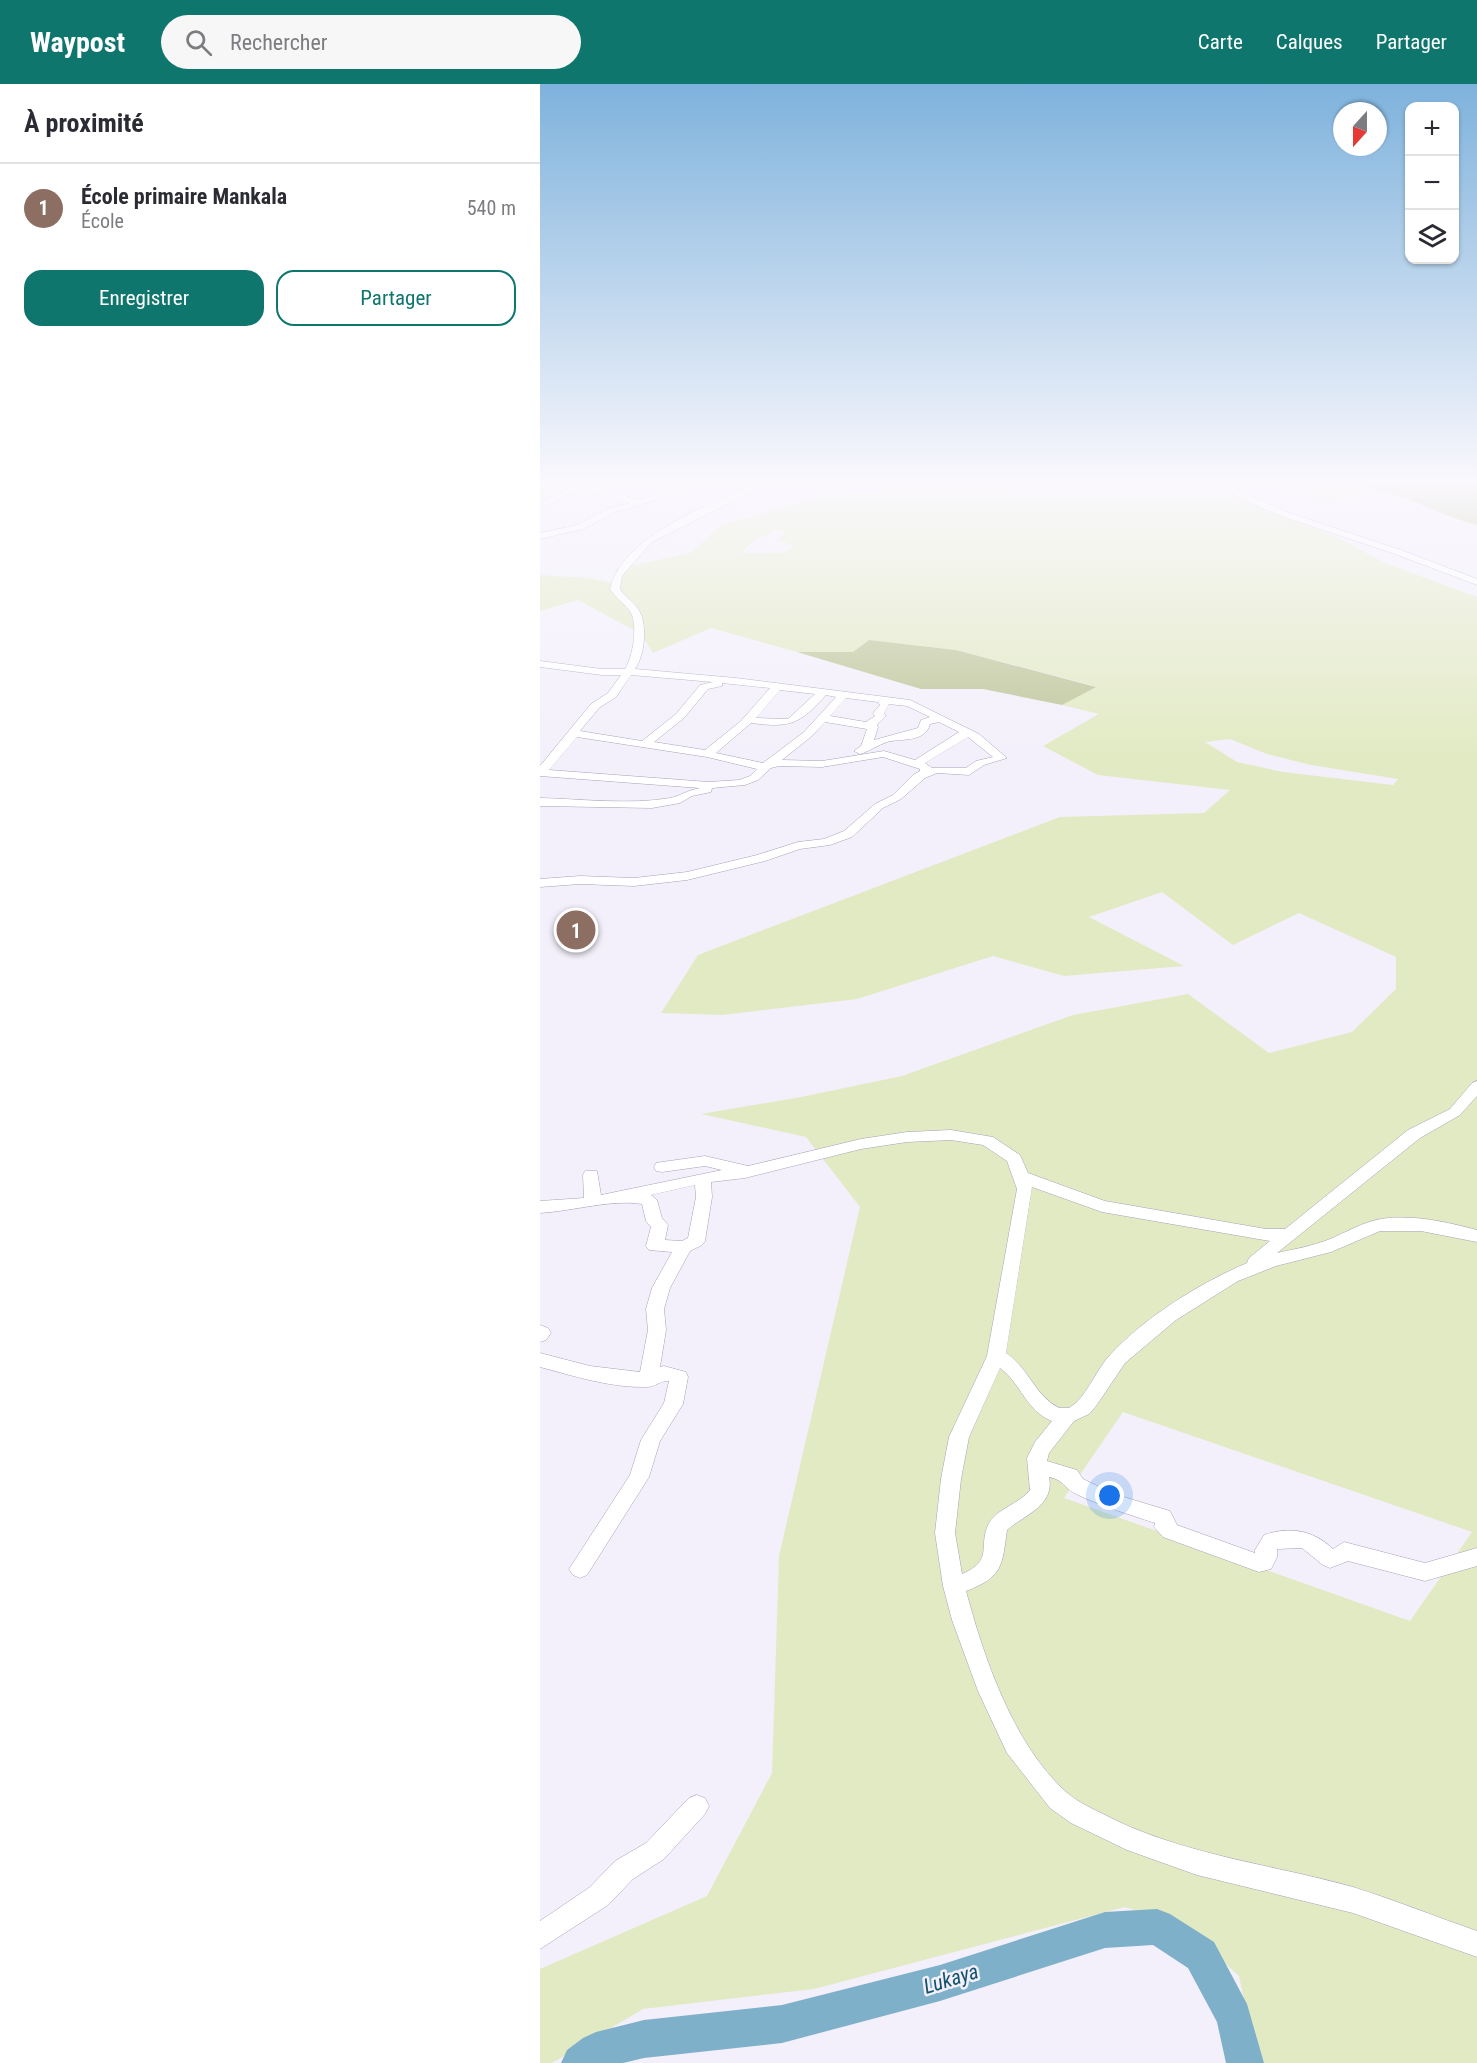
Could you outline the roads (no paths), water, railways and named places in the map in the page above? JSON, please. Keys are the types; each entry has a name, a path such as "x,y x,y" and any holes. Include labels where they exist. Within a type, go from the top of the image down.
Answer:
{"street":[{"path":"542,769 595,706 612,695 636,661 639,638 636,615 633,608 615,589 620,572"},
{"path":"1450,572 1477,582"},
{"path":"540,664 602,672 630,672 723,680 910,703 968,732 1001,759 980,763 969,772 916,771 888,754 822,764 766,766 646,743 573,733"},
{"path":"646,743 680,716 704,687 713,686 723,680"},
{"path":"707,754 730,739 777,686"},
{"path":"749,720 780,724 792,722 823,692"},
{"path":"542,769 709,785 741,783 754,778 808,734 844,694"},
{"path":"868,726 881,716 878,713 885,705 881,699"},
{"path":"823,718 874,729 866,742 866,748"},
{"path":"852,758 883,740 915,735 923,730 926,722 940,718"},
{"path":"540,883 580,880 634,882 687,876 761,858 798,846 826,842 848,834 879,806 897,797 916,771 943,746 968,732"},
{"path":"540,802 652,804 676,801 689,793 707,790 709,785"},
{"path":"1241,1273 1414,1134 1455,1112 1477,1086"},
{"path":"546,1211 703,1178 751,1172 895,1137 945,1134 972,1137 995,1145 1014,1158 1024,1178 1025,1189 996,1356 959,1437 951,1475 945,1533 954,1586 963,1620 989,1691 1015,1745 1058,1800 1079,1815 1136,1842 1197,1863 1353,1900 1477,1944"},
{"path":"662,1167 705,1161 751,1172"},
{"path":"591,1175 593,1202"},
{"path":"616,1197 649,1200 654,1221 660,1225 655,1246 684,1247 696,1241 704,1197 703,1178"},
{"path":"1024,1178 1102,1206 1266,1235 1288,1235"},
{"path":"954,1586 983,1575 991,1568 998,1526 1029,1506 1040,1492 1037,1467 1039,1453 1067,1416 1086,1406 1116,1360 1177,1311 1241,1273 1270,1261 1303,1255 1336,1244 1385,1224 1448,1229 1477,1236"},
{"path":"648,1380 657,1330 655,1309 661,1288 684,1247"},
{"path":"996,1356 1013,1368 1045,1411 1067,1416"},
{"path":"540,1360 590,1373 648,1380 664,1373 679,1377 673,1404 651,1440 639,1477 580,1569"},
{"path":"1037,1467 1056,1470 1070,1476 1076,1485 1108,1500 1163,1517 1166,1520 1164,1527 1170,1531 1259,1563 1264,1563 1267,1557 1265,1550 1271,1541 1299,1537 1312,1541 1330,1559 1339,1557 1344,1551 1425,1572 1477,1557"},
{"path":"540,1936 599,1896 624,1870 655,1851 697,1806"}],"waterway":[{"name":"Lukaya","path":"580,2063 596,2051 644,2039 782,2024 940,1983 1105,1930 1157,1927 1201,1955 1234,2017 1245,2063"}],"place":[{"name":"École primaire Mankala","path":"576,930"}]}
